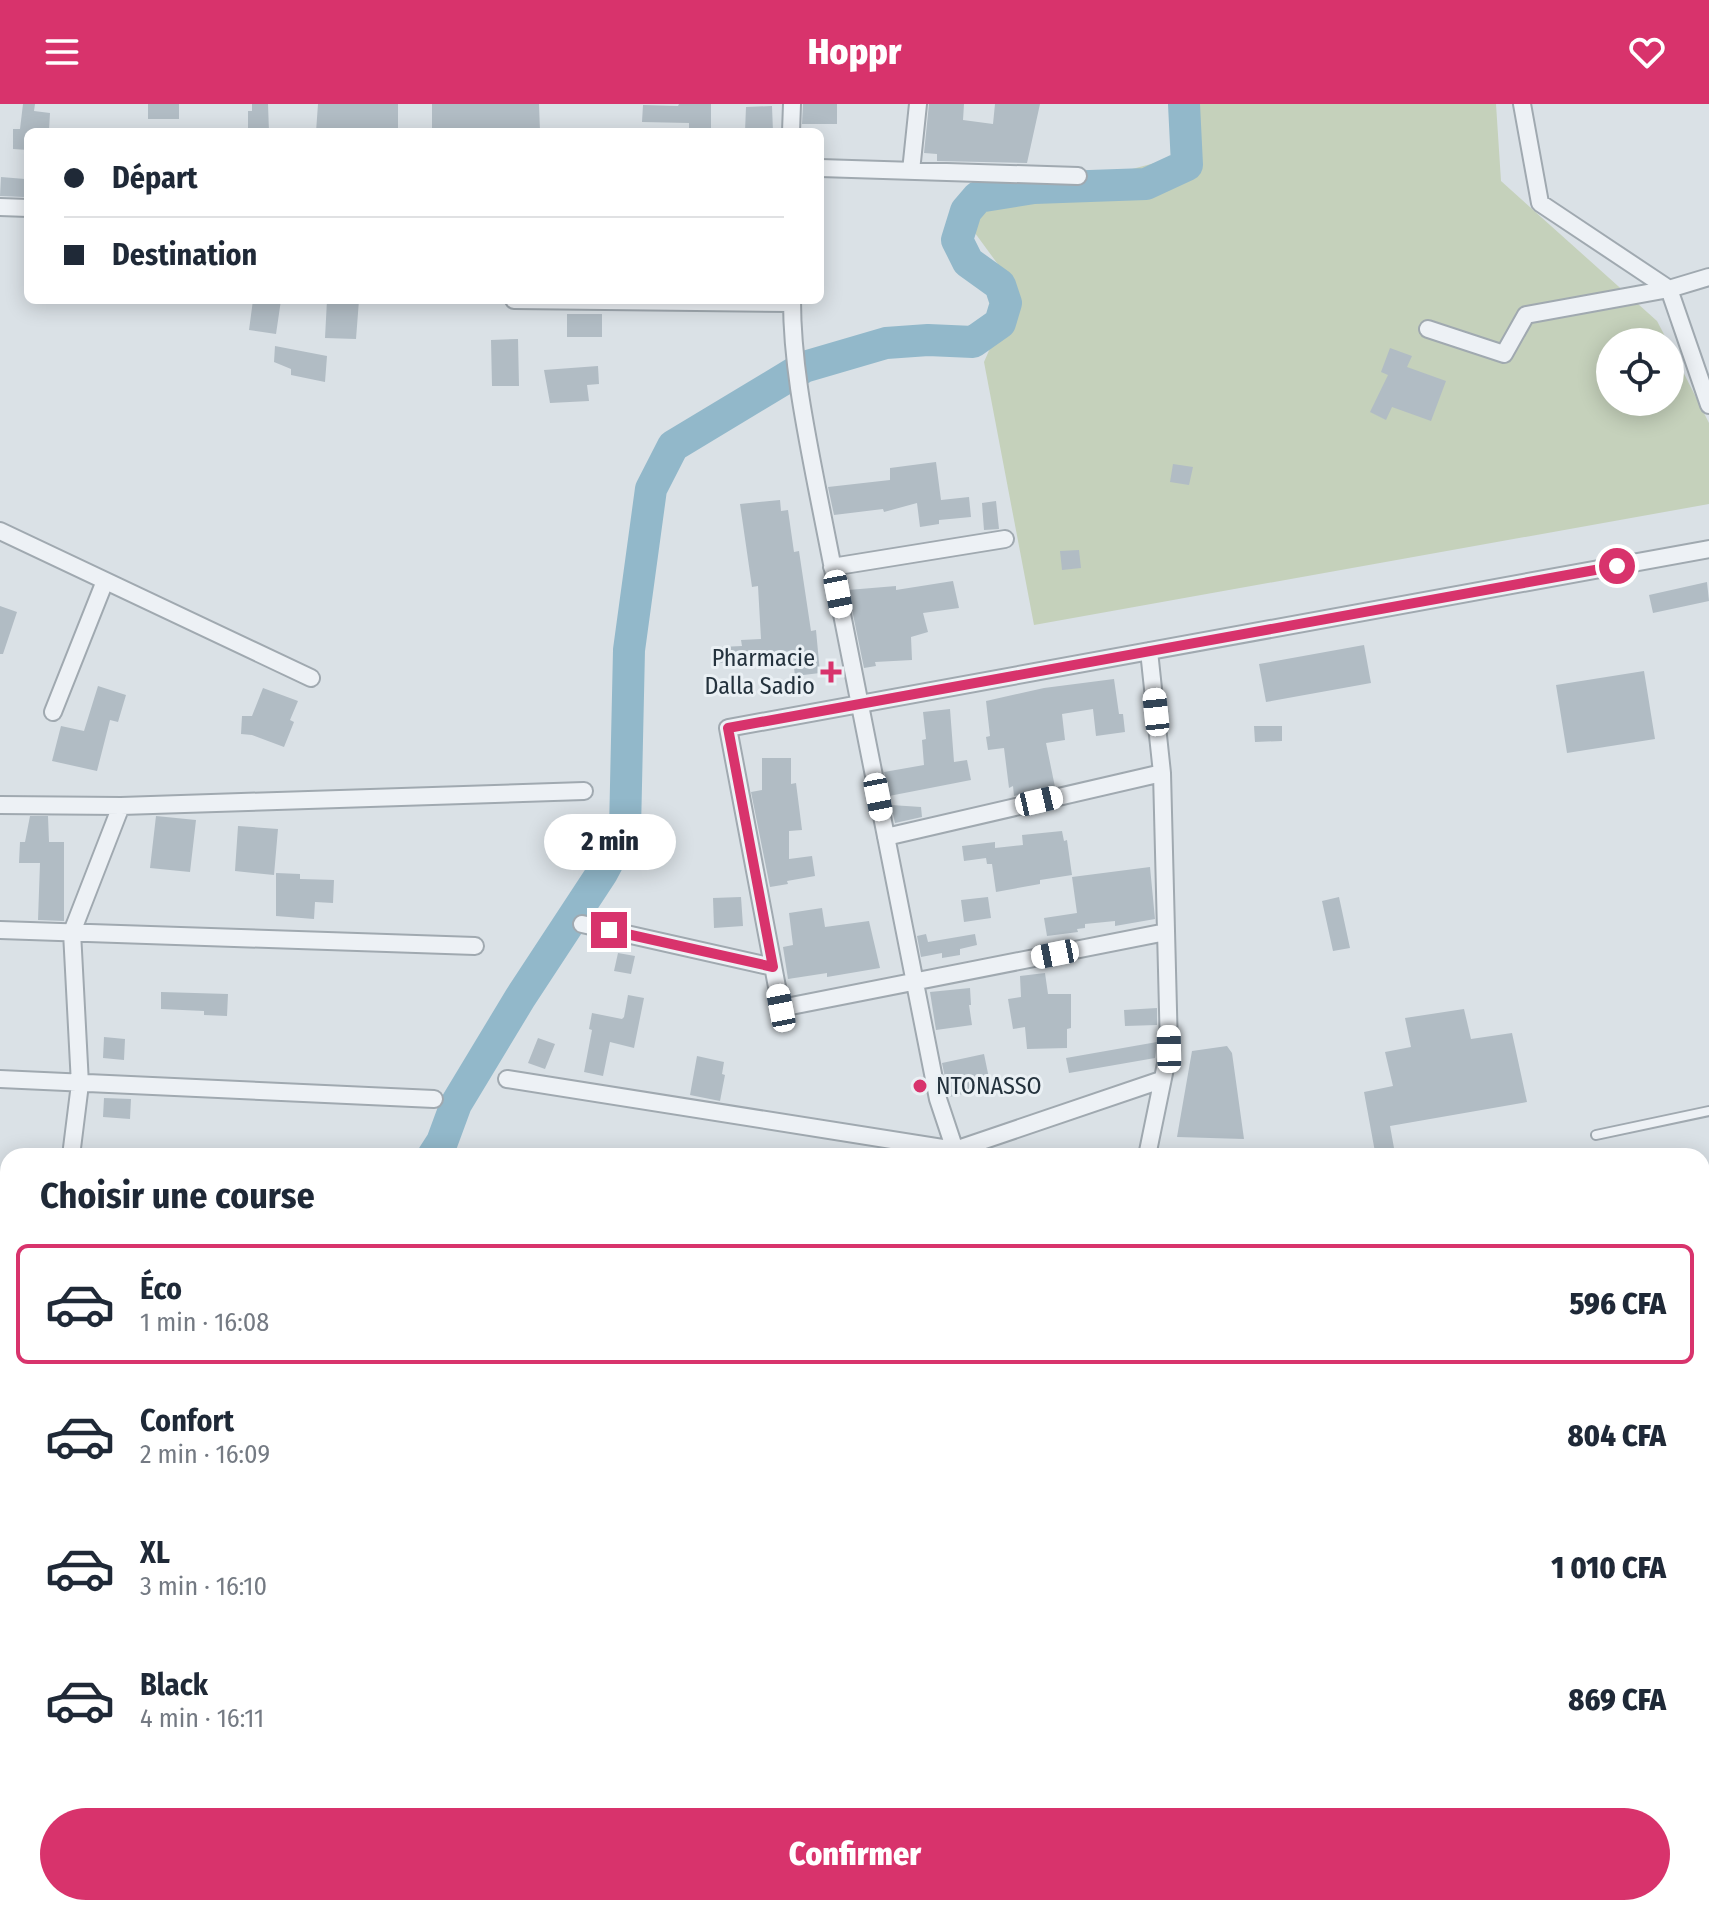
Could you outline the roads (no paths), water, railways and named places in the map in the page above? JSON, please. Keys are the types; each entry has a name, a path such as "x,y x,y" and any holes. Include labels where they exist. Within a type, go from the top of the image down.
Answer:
{"street":[{"path":"791,128 792,104"},
{"path":"911,171 918,104"},
{"path":"1522,104 1540,203 1669,289 1709,405"},
{"path":"824,168 1078,176"},
{"path":"0,207 24,208"},
{"path":"1428,329 1504,354 1526,315 1669,289 1709,277"},
{"path":"792,304 791,322 801,402 832,567 938,1099 953,1148"},
{"path":"0,531 311,678"},
{"path":"832,567 1005,539"},
{"path":"1166,932 781,1008 728,728 1709,549"},
{"path":"53,712 105,581"},
{"path":"1148,1148 1169,1049 1162,773 1149,651"},
{"path":"886,837 1162,773"},
{"path":"0,805 121,806 584,791"},
{"path":"72,1148 80,1084 72,932 121,806"},
{"path":"582,924 773,967"},
{"path":"0,930 475,946"},
{"path":"0,1079 434,1099"},
{"path":"507,1079 924,1148"},
{"path":"968,1148 1161,1080"}],"lane":[{"path":"1596,1135 1709,1111"}],"waterway":[{"path":"438,1148 456,1104 520,998 602,873 625,830 629,650 651,489 673,446 804,367 886,343 928,340 973,342 1000,323 1006,303 1000,285 968,262 957,240 966,211 978,197 1034,188 1146,184 1187,165 1184,104"}],"place":[{"name":"Pharmacie Dalla Sadio","path":"831,672"},
{"name":"NTONASSO","path":"920,1086"}]}
